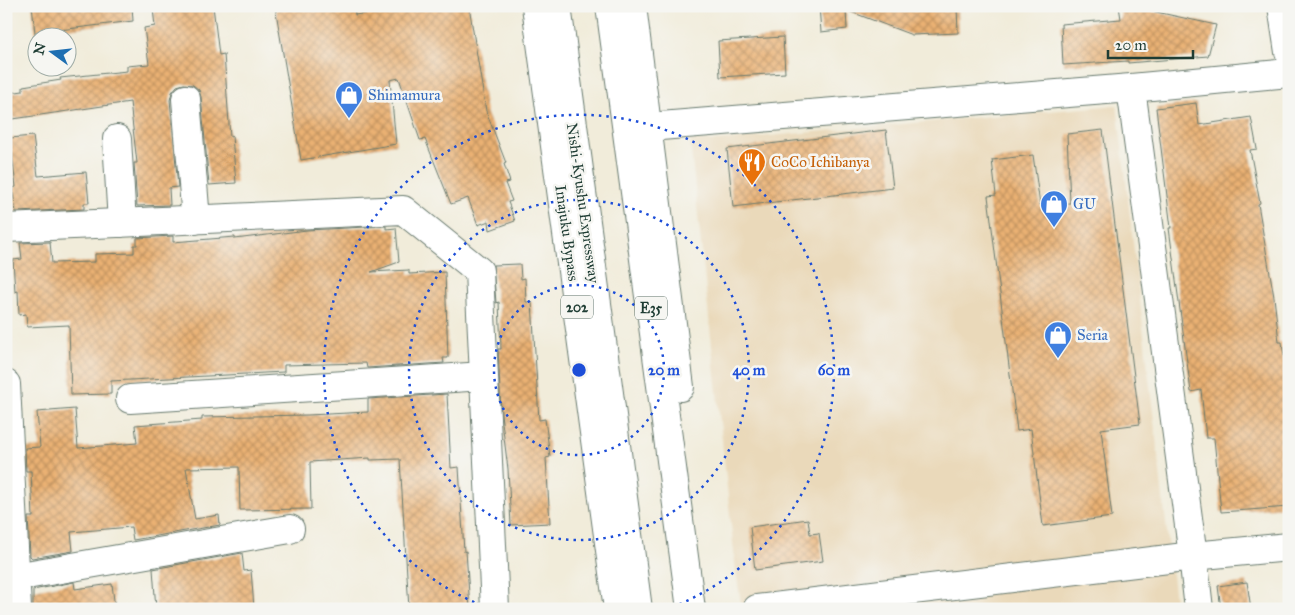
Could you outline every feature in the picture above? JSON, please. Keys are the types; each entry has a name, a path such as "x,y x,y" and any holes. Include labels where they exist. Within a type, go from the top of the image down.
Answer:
{"main road":[{"name":"Imajuku Bypass","path":"536,6 618,609"},
{"name":"Nishi-Kyushu Expressway","path":"556,6 638,609"},
{"name":"E35","path":"610,6 692,609"},
{"path":"632,6 708,609"},
{"path":"1282,6 1289,52"},
{"path":"648,127 1131,88 1289,73"},
{"path":"1131,88 1194,556 1199,609"},
{"path":"186,100 196,220"},
{"path":"117,139 122,223"},
{"path":"6,228 403,210 479,271 495,609"},
{"path":"130,398 484,376"},
{"path":"6,384 9,490 17,609"},
{"path":"16,577 290,529"},
{"path":"757,609 1194,556 1289,547"}],"shaded area":[{"path":"1117,105 1176,609 742,609 736,571 690,140 715,141"}],"building":[{"path":"32,6 132,6 133,21 76,28 34,28"},
{"path":"176,6 213,6 219,55 224,54 230,137 232,136 236,183 209,185 201,97 199,90 193,85 184,84 177,86 172,92 170,100 178,187 169,188 170,205 137,206 134,163 137,163 130,102 13,119 9,93 23,91 23,86 61,80 60,78 78,78 78,76 127,71 127,66 149,64 144,28 155,26 153,9"},
{"path":"275,6 354,6 355,15 410,6 469,6 486,111 506,163 504,164 510,182 505,183 512,201 508,202 515,221 490,230 489,221 478,225 468,198 451,204 425,139 420,140 399,78 390,80 396,144 301,160"},
{"path":"819,6 957,6 958,33 912,35 846,10 847,29 821,32"},
{"path":"1119,6 1129,6 1216,25 1208,56 1128,63 1128,61 1063,65 1061,24 1121,19"},
{"path":"783,37 785,73 720,77 718,41"},
{"path":"1196,103 1199,125 1251,117 1257,149 1250,150 1260,203 1258,204 1274,297 1279,342 1282,342 1286,370 1284,371 1286,382 1284,382 1289,423 1289,507 1221,512 1214,438 1206,438 1201,390 1191,392 1169,228 1171,228 1156,108"},
{"path":"886,130 893,188 733,207 727,149"},
{"path":"1103,130 1140,424 1101,429 1112,517 1043,526 1031,429 1017,431 988,196 996,195 992,160 1033,155 1040,205 1070,203 1067,134"},
{"path":"33,136 38,176 86,172 89,203 84,203 84,209 16,212 12,188 16,187 10,138"},
{"path":"386,226 386,229 396,228 399,262 371,272 409,270 409,274 445,272 448,358 443,358 444,363 367,368 366,363 284,365 284,372 111,381 111,394 71,395 69,325 27,327 26,314 19,315 18,291 15,292 13,260 22,259 20,243 50,242 52,263 95,262 95,254 134,253 134,245 137,245 137,238 173,236 173,242 235,237 235,239 307,230"},
{"path":"520,264 521,279 525,278 526,302 532,302 539,420 545,419 550,457 546,458 550,523 511,525 508,469 501,414 498,349 501,349 499,302 496,303 493,265"},
{"path":"447,394 451,468 459,467 464,552 466,551 470,609 409,609 400,459 370,460 370,458 310,462 311,509 240,510 239,467 186,468 195,519 219,515 220,525 133,540 131,527 71,532 73,551 32,558 30,556 28,517 33,517 31,471 26,471 25,448 40,447 37,412 75,409 78,448 137,443 135,425 202,420 202,417 368,412 368,399"},
{"path":"808,519 810,534 819,533 823,561 755,570 750,527"},
{"path":"242,553 244,571 251,570 254,608 156,609 153,569"},
{"path":"74,582 75,589 112,584 115,609 33,609 33,590"},
{"path":"1247,582 1251,609 1221,609 1218,586"}],"place":[{"name":"Shimamura","path":"349,119"},
{"name":"CoCo Ichibanya","path":"752,186"},
{"name":"GU","path":"1054,228"},
{"name":"Seria","path":"1058,359"}]}
